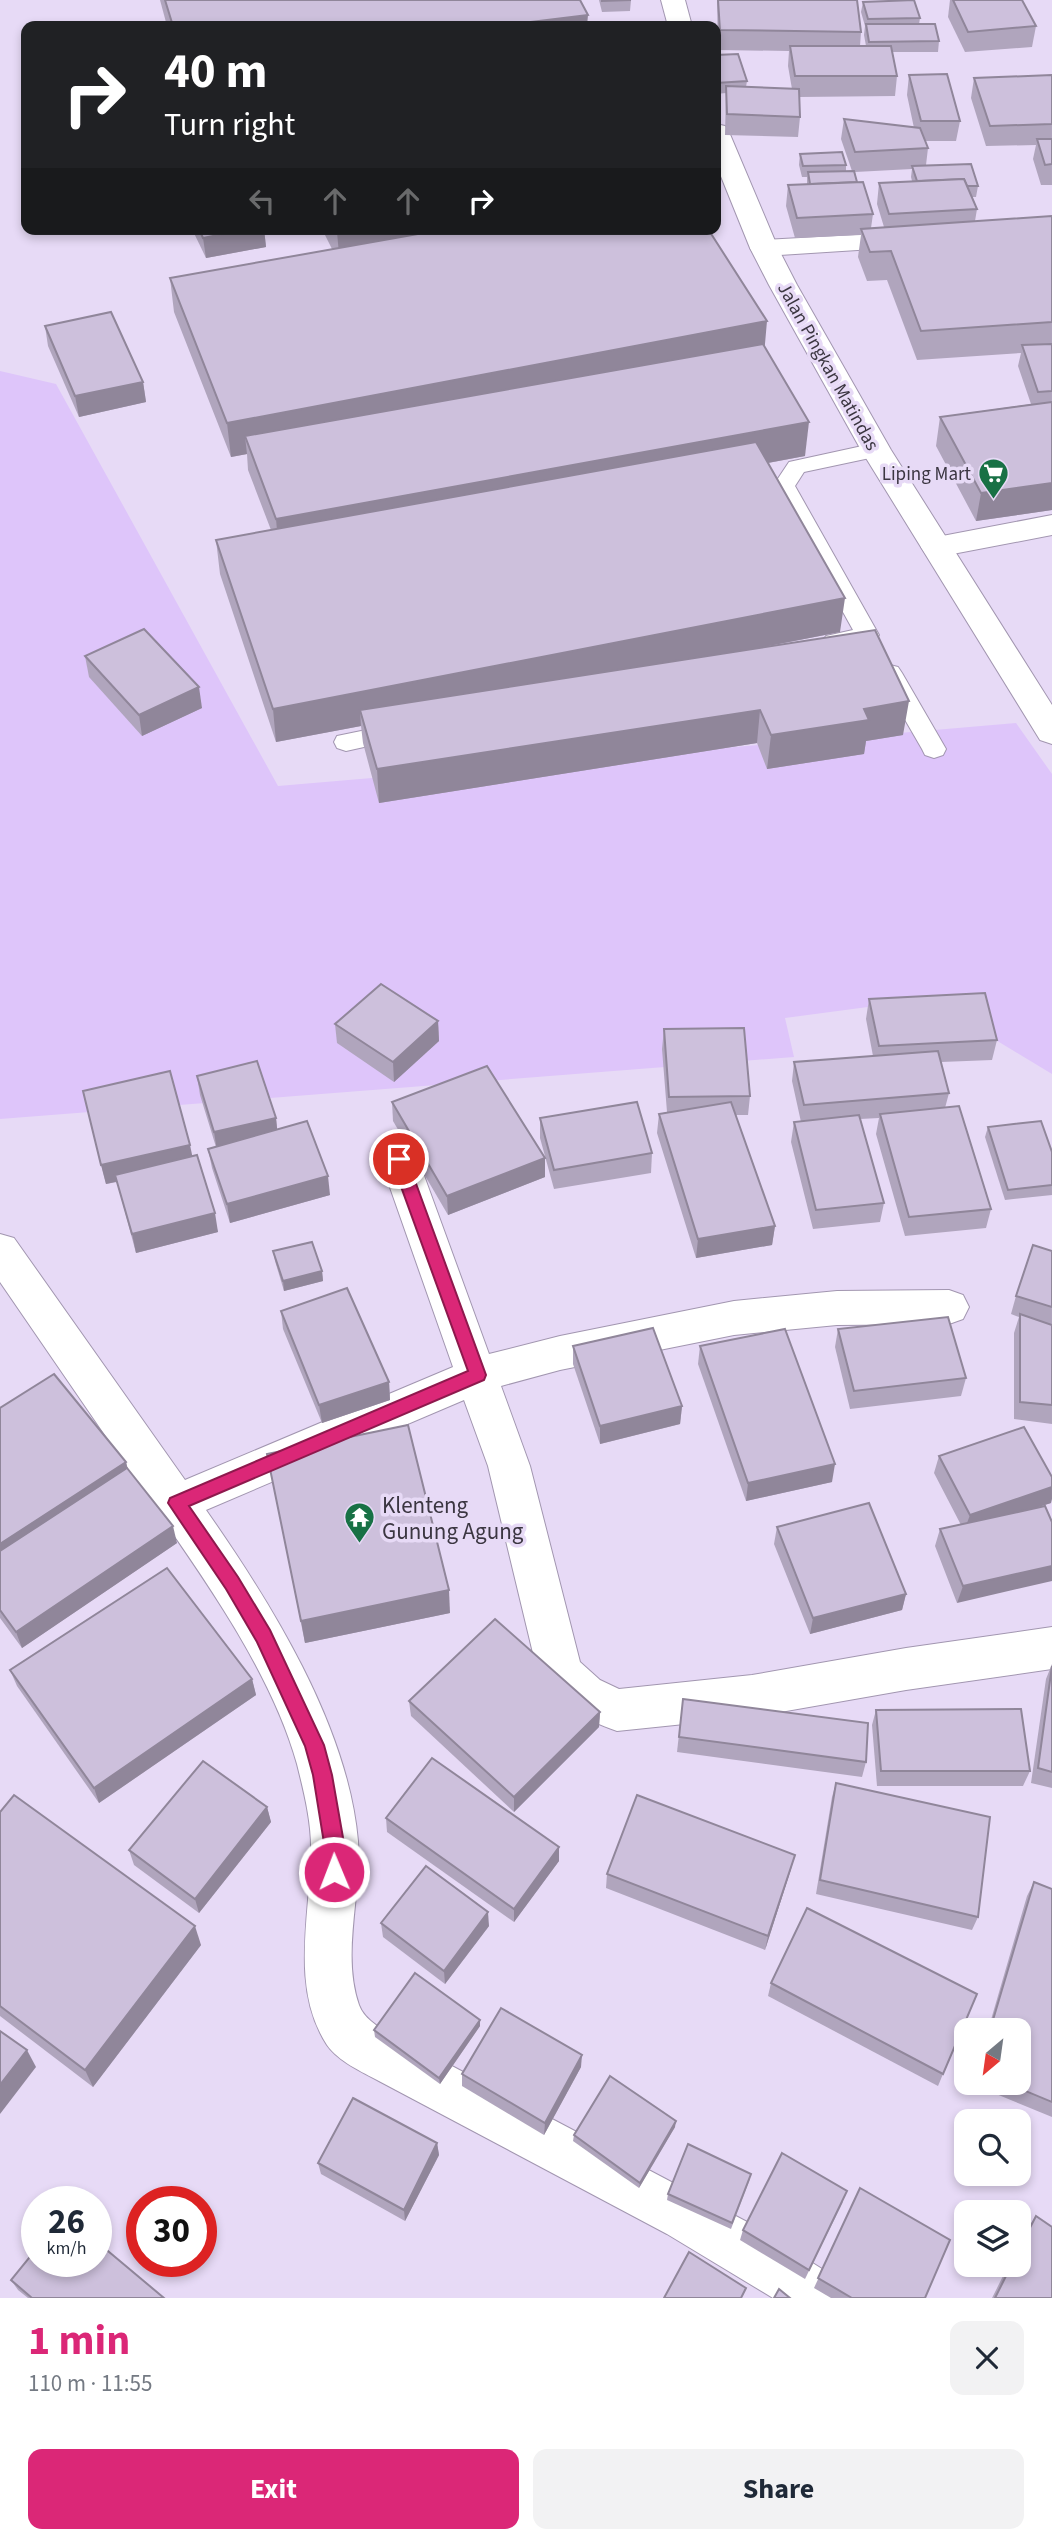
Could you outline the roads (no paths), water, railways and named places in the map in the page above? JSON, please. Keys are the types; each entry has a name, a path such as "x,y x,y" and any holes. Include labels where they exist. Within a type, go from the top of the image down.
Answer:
{"street":[{"path":"673,0 679,21"},
{"name":"Jalan Pingkan Matindas","path":"721,144 764,248 876,450 1052,733"},
{"path":"764,248 942,238"},
{"path":"937,547 1052,525"},
{"path":"399,1159 509,1466 561,1674 584,1695 617,1710 739,1698 906,1668 1052,1647"},
{"path":"0,1250 232,1583 264,1636 314,1745 323,1775 335,1849 330,1941 332,2001 346,2030 378,2053 551,2147 684,2214 819,2298"},
{"path":"177,1503 478,1375 560,1353 734,1318 837,1308 949,1307"}],"lane":[{"path":"876,450 797,467 788,477 785,486 867,635 934,749"},
{"path":"814,646 867,635"},
{"path":"346,742 427,726"}],"place":[{"name":"Liping Mart","path":"994,500"},
{"name":"Klenteng Gunung Agung","path":"359,1545"}]}
